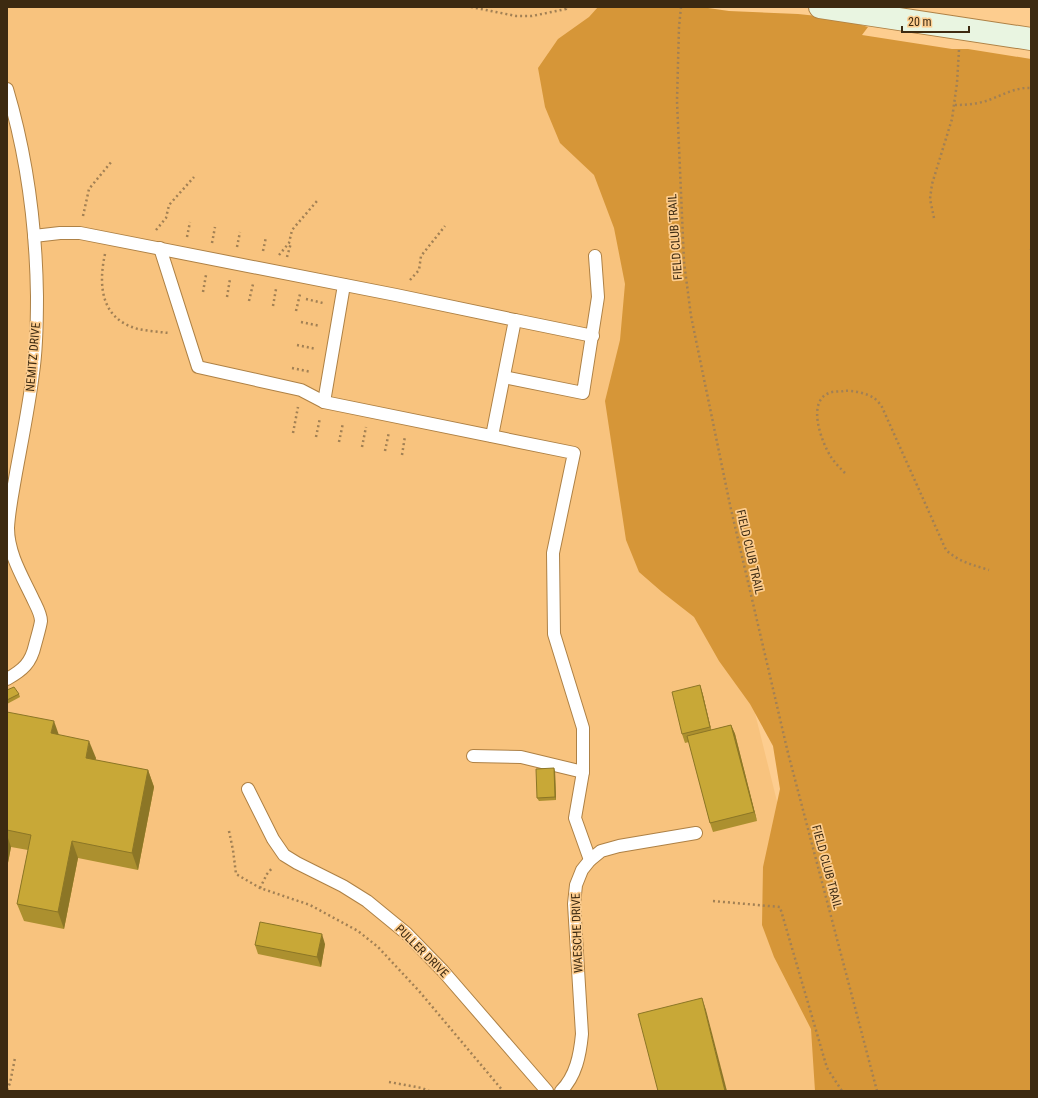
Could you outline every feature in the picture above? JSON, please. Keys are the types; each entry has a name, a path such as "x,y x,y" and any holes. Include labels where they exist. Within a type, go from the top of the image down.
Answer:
{"street":[{"path":"820,7 1031,39"}],"lane":[{"name":"NEMITZ DRIVE","path":"7,88 24,158 34,236 37,309 35,358 25,428 9,511 8,529 12,566 36,606 41,620 34,649 29,662 7,679"},
{"path":"34,236 80,232 593,336"},
{"path":"160,248 198,367 302,391 324,402 574,453 552,553 554,634 583,728 583,772 575,818 590,860"},
{"path":"504,377 583,393 598,297 595,256"},
{"path":"324,402 344,285"},
{"path":"492,436 515,320"},
{"path":"473,756 521,757 583,772"},
{"name":"PULLER DRIVE","path":"248,789 273,839 284,855 296,863 343,886 366,901 406,934 443,971 546,1091"},
{"name":"WAESCHE DRIVE","path":"561,1091 574,1072 580,1053 582,1034 574,904 576,885 582,870 590,860 602,851 619,846 696,833"}],"path":[{"path":"471,7 516,16 532,16 566,9 566,7"},
{"name":"FIELD CLUB TRAIL","path":"681,7 678,27 677,101 684,262 692,316 730,505 788,753 877,1091"},
{"path":"934,218 930,199 932,184 955,105 959,48 957,28"},
{"path":"955,105 967,105 985,101 1002,93 1022,88 1031,88"},
{"path":"80,232 89,189 112,161"},
{"path":"142,245 166,218 168,205 194,177"},
{"path":"267,270 289,243 292,230 317,201"},
{"path":"396,295 419,270 420,256 446,226"},
{"path":"106,252 101,280 106,304 111,311 120,320 138,328 172,334"},
{"path":"293,432 302,391"},
{"path":"845,474 831,456 822,440 817,412 822,397 829,393 847,391 863,394 873,398 882,407 946,550 962,562 988,570"},
{"path":"229,831 236,874 260,888 310,905 358,931 378,947 408,979 503,1091"},
{"path":"714,901 780,907 828,1068 842,1091"},
{"path":"7,1090 15,1058"},
{"path":"389,1082 422,1088 429,1091"}],"shaded area":[{"path":"7,7 612,7 660,331 849,1091 7,1091"},
{"path":"598,7 701,7 729,11 798,14 837,18 868,27 862,35 952,49 968,49 1031,59 1031,1091 815,1091 811,1029 774,957 762,925 763,867 780,789 773,746 750,704 719,661 694,617 639,572 626,540 605,401 620,340 625,284 614,228 594,175 560,143 545,107 538,68 558,39 589,17"}],"building":[{"path":"700,685 710,727 682,734 672,692"},
{"path":"14,687 19,694 7,700 7,690"},
{"path":"7,712 54,721 51,733 89,741 86,758 148,770 132,853 72,841 58,912 17,904 31,835 7,830"},
{"path":"731,725 754,812 710,823 687,736"},
{"path":"554,768 555,797 537,798 536,769"},
{"path":"260,922 322,934 317,957 255,945"},
{"path":"702,998 725,1091 658,1091 638,1014"}]}
